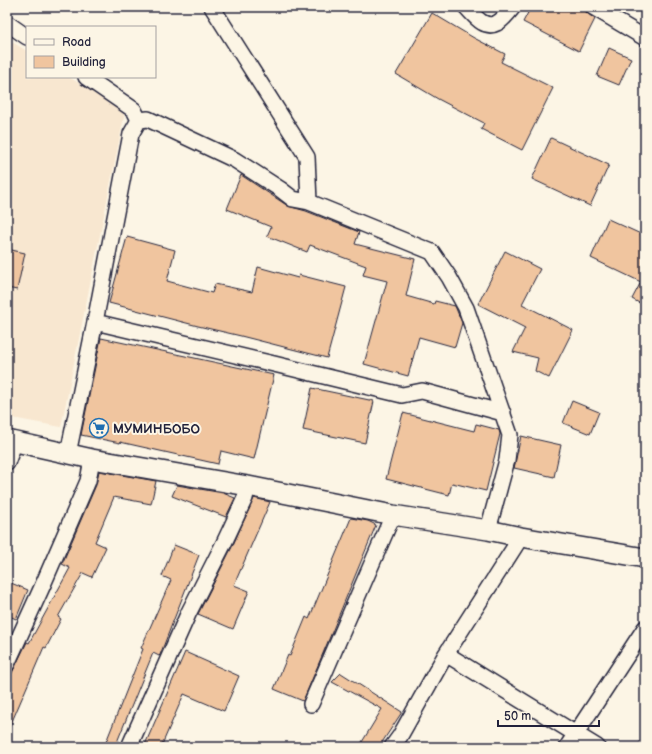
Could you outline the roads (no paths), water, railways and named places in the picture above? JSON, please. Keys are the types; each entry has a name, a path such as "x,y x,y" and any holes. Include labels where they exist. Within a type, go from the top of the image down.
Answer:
{"street":[{"path":"212,7 307,157 309,202"},
{"path":"466,7 478,20 487,25 497,23 513,7"},
{"path":"593,7 645,38"},
{"path":"7,23 26,36"},
{"path":"87,78 134,110 139,120"},
{"path":"139,120 148,119 235,160 293,199 309,202 432,252 449,277 466,308 510,435 507,460 488,530"},
{"path":"68,454 95,322 130,134 139,120"},
{"path":"95,322 402,395 422,391 503,413"},
{"path":"7,463 11,440 92,460 248,486 393,515 645,558"},
{"path":"7,664 88,481 92,460"},
{"path":"129,747 189,612 245,498 248,486"},
{"path":"311,704 393,515"},
{"path":"392,747 400,736 446,654 522,537"},
{"path":"567,747 645,628"},
{"path":"446,654 597,747"}],"place":[{"name":"МУМИНБОБО","path":"99,428"}]}
